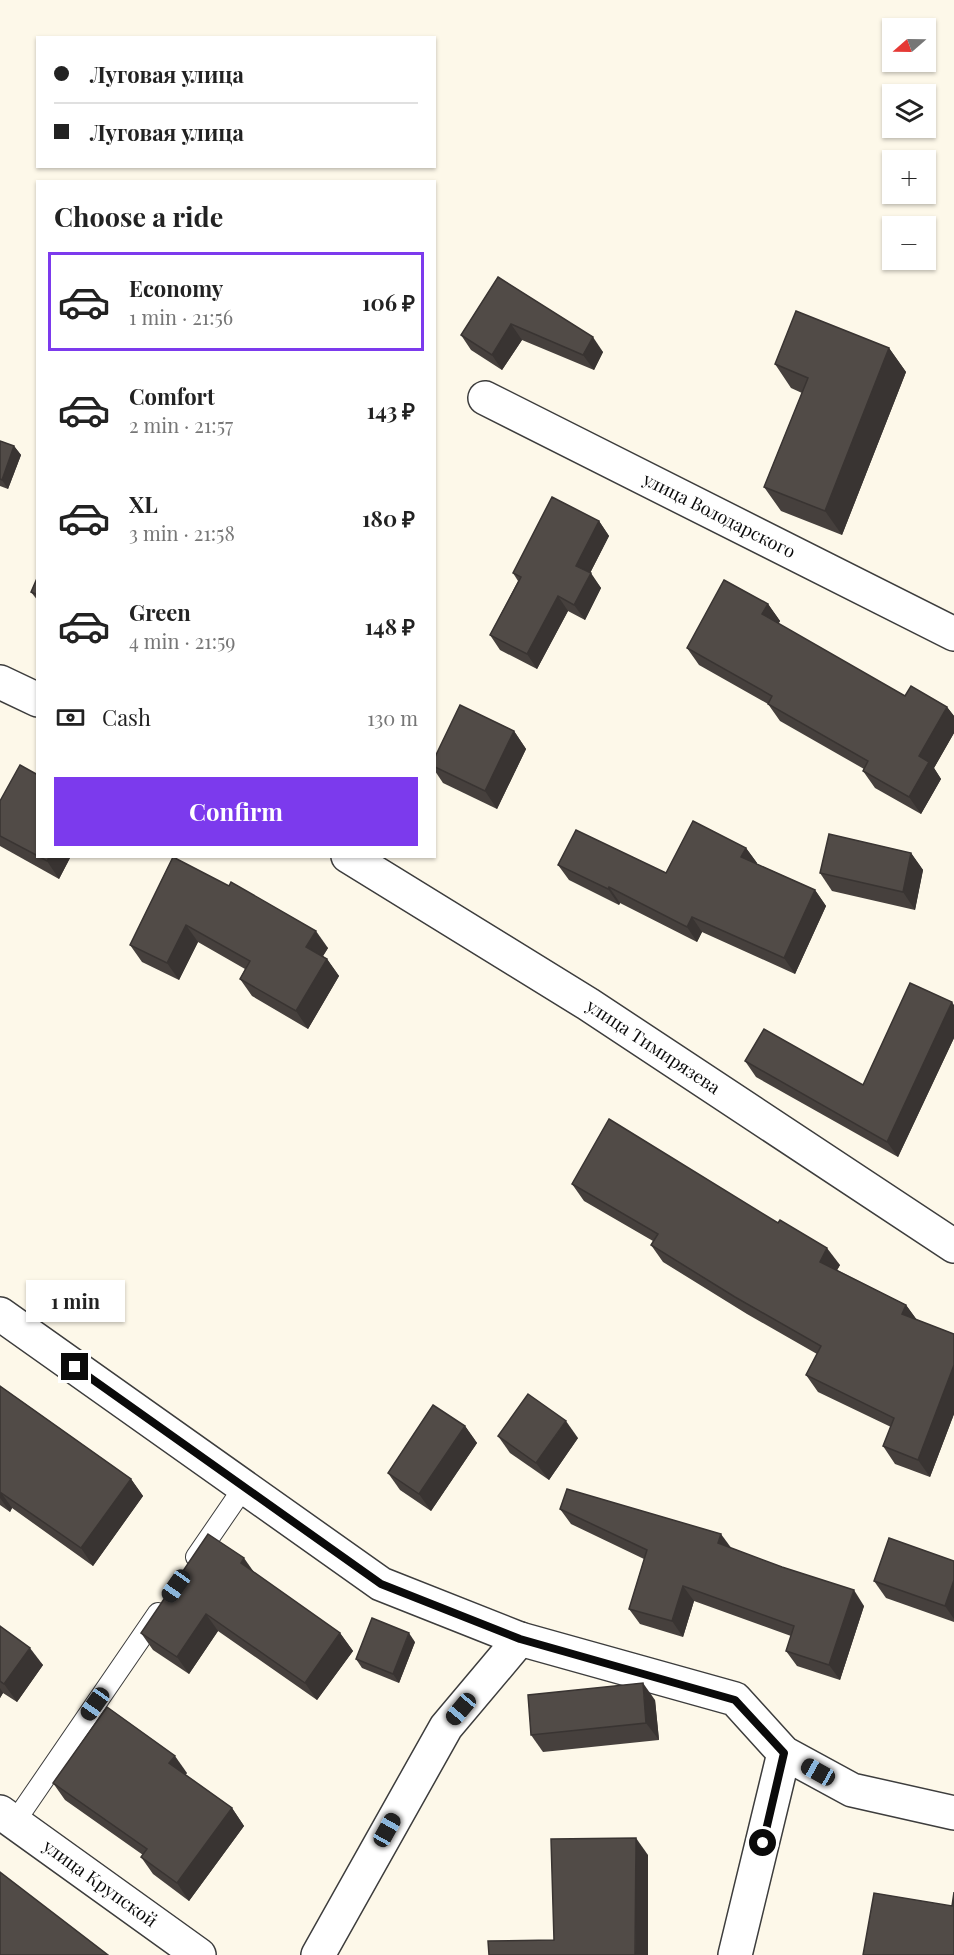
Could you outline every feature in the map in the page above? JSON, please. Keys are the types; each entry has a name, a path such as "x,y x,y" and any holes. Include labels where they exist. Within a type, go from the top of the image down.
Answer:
{"street":[{"name":"улица Володарского","path":"484,398 954,634"},
{"path":"0,682 36,699"},
{"name":"улица Тимирязева","path":"351,858 588,1004 954,1246"},
{"path":"0,1314 381,1584 520,1639 735,1700 784,1753 852,1790 954,1813"},
{"path":"318,1955 446,1727 520,1639"},
{"path":"735,1955 784,1753"},
{"name":"улица Крупской","path":"7,1817 199,1955"}],"lane":[{"path":"183,1576 244,1487"},
{"path":"7,1817 170,1596"}],"building":[{"path":"498,277 593,337 583,355 511,324 492,355 461,335"},
{"path":"796,311 889,348 825,511 764,487 808,378 775,364"},
{"path":"0,441 14,446 2,480 0,479"},
{"path":"552,497 599,521 576,566 591,573 574,605 558,596 527,654 490,635 521,577 513,573"},
{"path":"724,580 768,604 762,614 905,696 911,686 947,707 919,756 929,762 909,797 863,771 868,761 768,704 772,696 687,648"},
{"path":"36,581 36,594 31,592"},
{"path":"460,705 514,731 485,791 436,767 436,755"},
{"path":"20,765 36,774 36,855 0,836 0,801"},
{"path":"693,821 746,848 741,857 815,890 784,958 692,917 687,927 609,887 608,889 558,865 576,830 666,873"},
{"path":"829,834 911,853 903,892 820,873"},
{"path":"173,858 175,858 229,886 231,882 316,931 306,947 327,959 296,1011 240,979 250,961 186,925 167,963 130,945"},
{"path":"910,983 952,1002 887,1142 745,1061 764,1029 863,1085"},
{"path":"609,1119 778,1223 780,1220 827,1248 820,1262 906,1305 902,1314 954,1334 954,1365 918,1460 883,1446 894,1418 806,1375 821,1346 735,1297 651,1245 658,1234 572,1184"},
{"path":"0,1386 131,1479 81,1548 0,1492"},
{"path":"528,1394 566,1421 536,1463 498,1436"},
{"path":"433,1405 465,1426 419,1494 388,1473"},
{"path":"567,1489 721,1534 718,1543 854,1590 829,1665 786,1651 794,1626 683,1586 672,1621 629,1609 647,1550 560,1509"},
{"path":"208,1534 244,1558 241,1563 340,1633 305,1683 206,1614 177,1657 141,1633"},
{"path":"889,1538 954,1561 954,1580 945,1606 874,1581"},
{"path":"372,1618 409,1633 393,1674 356,1659"},
{"path":"0,1626 30,1648 4,1684 0,1681"},
{"path":"643,1683 646,1723 531,1735 528,1695"},
{"path":"107,1707 175,1756 169,1763 232,1808 177,1883 141,1857 147,1849 53,1783"},
{"path":"636,1838 635,1955 489,1955 488,1941 554,1940 551,1839"},
{"path":"0,1872 108,1955 0,1955"},
{"path":"954,1892 954,1955 863,1955 874,1893 952,1906"}],"route":[{"path":"75,1367 381,1584 520,1639 735,1700 784,1753 763,1843"}]}
